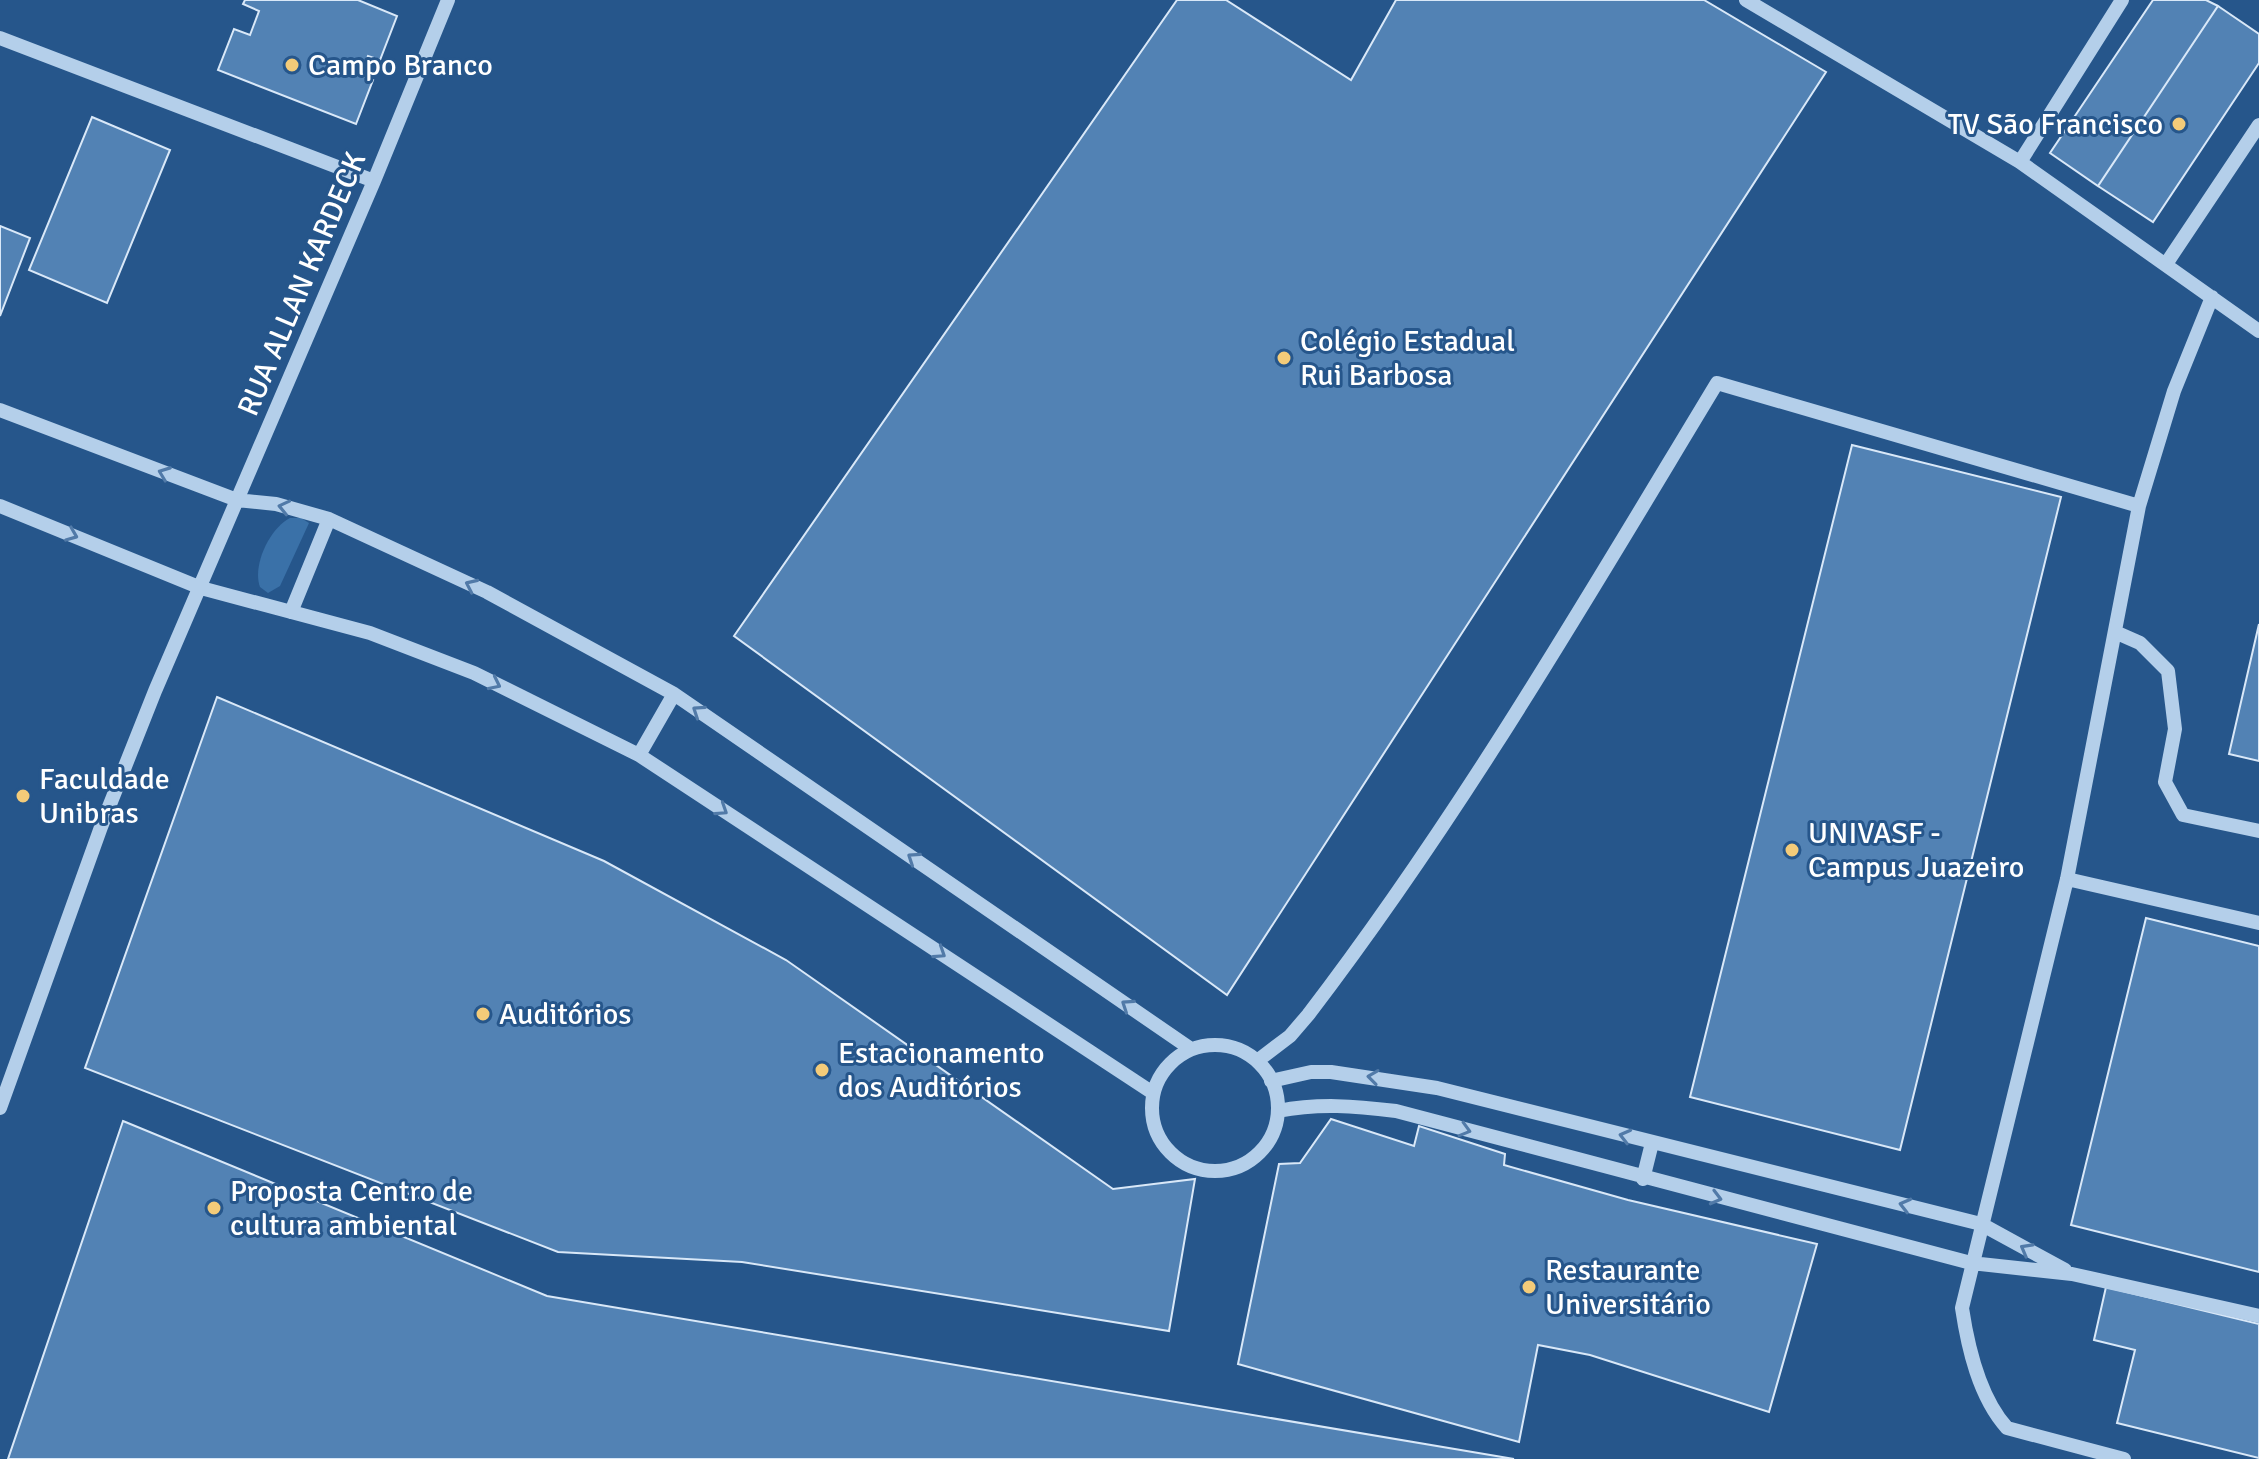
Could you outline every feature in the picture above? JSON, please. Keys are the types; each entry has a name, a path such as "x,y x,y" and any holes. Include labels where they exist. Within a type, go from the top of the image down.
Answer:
{"street":[{"name":"RUA ALLAN KARDECK","path":"0,1108 101,827 155,691 374,181 448,0"},
{"path":"1746,0 2020,162 2259,331"},
{"path":"2020,162 2122,0"},
{"path":"0,38 374,181"},
{"path":"2166,264 2259,125"},
{"path":"2124,1459 2011,1430 2000,1420 1981,1382 1967,1340 1962,1308 2067,879 2139,506 2174,391 2212,297"},
{"path":"1257,1061 1290,1036 1308,1015 1408,876 1533,687 1717,383 2139,506"},
{"path":"0,410 237,500 276,504 329,519 487,592 674,694 1191,1049"},
{"path":"0,506 201,588 370,633 474,673 639,755 1153,1093"},
{"path":"291,612 329,519"},
{"path":"2115,632 2140,643 2168,671 2175,729 2165,782 2183,815 2259,831"},
{"path":"639,755 674,694"},
{"path":"2067,879 2259,923"},
{"path":"1211,1045 1231,1047 1257,1061 1271,1081 1278,1111 1274,1132 1263,1150 1245,1163 1225,1170 1203,1170 1183,1162 1167,1149 1157,1132 1152,1113 1153,1093 1161,1075 1174,1059 1191,1049 1211,1045"},
{"path":"1271,1081 1311,1072 1375,1076 1437,1088 1981,1224 2072,1274"},
{"path":"1278,1111 1305,1106 1349,1105 1396,1111 1643,1179 1971,1263 2072,1274 2259,1316"},
{"path":"1643,1179 1652,1143"}],"shaded area":[{"path":"290,518 301,518 309,523 280,586 268,593 260,587 258,568 270,538"}],"building":[{"name":"Campo Branco","path":"245,0 358,0 397,16 380,60 368,56 361,75 373,80 356,124 218,70 234,29 250,35 259,11 243,4"},
{"name":"Colégio Estadual Rui Barbosa","path":"1177,0 1226,0 1351,80 1396,0 1704,0 1826,72 1227,995 734,636"},
{"path":"2153,0 2206,0 2218,6 2098,186 2050,153"},
{"name":"TV São Francisco","path":"2218,6 2259,34 2259,63 2153,222 2098,186"},
{"path":"92,117 170,150 107,303 29,270"},
{"path":"0,226 30,238 0,316"},
{"path":"1852,445 2061,497 1900,1150 1690,1097"},
{"path":"2259,624 2259,761 2229,754"},
{"name":"Auditórios","path":"217,697 604,861 786,960 1113,1189 1195,1179 1169,1331 742,1262 558,1252 85,1068"},
{"path":"2146,918 2259,946 2259,1272 2071,1225"},
{"name":"Restaurante Universitário","path":"1331,1119 1414,1146 1419,1126 1505,1154 1504,1165 1628,1200 1817,1244 1769,1412 1590,1355 1538,1345 1519,1442 1238,1364 1279,1164 1300,1163"},
{"name":"Proposta Centro de cultura ambiental","path":"123,1121 547,1296 1514,1459 8,1459"},
{"path":"2106,1287 2259,1324 2259,1458 2117,1423 2135,1350 2094,1340"}],"place":[{"name":"Campo Branco","path":"292,65"},
{"name":"TV São Francisco","path":"2179,124"},
{"name":"Colégio Estadual Rui Barbosa","path":"1284,358"},
{"name":"Faculdade Unibras","path":"23,796"},
{"name":"UNIVASF - Campus Juazeiro","path":"1792,850"},
{"name":"Auditórios","path":"483,1014"},
{"name":"Estacionamento dos Auditórios","path":"822,1070"},
{"name":"Proposta Centro de cultura ambiental","path":"214,1208"},
{"name":"Restaurante Universitário","path":"1529,1287"}]}
